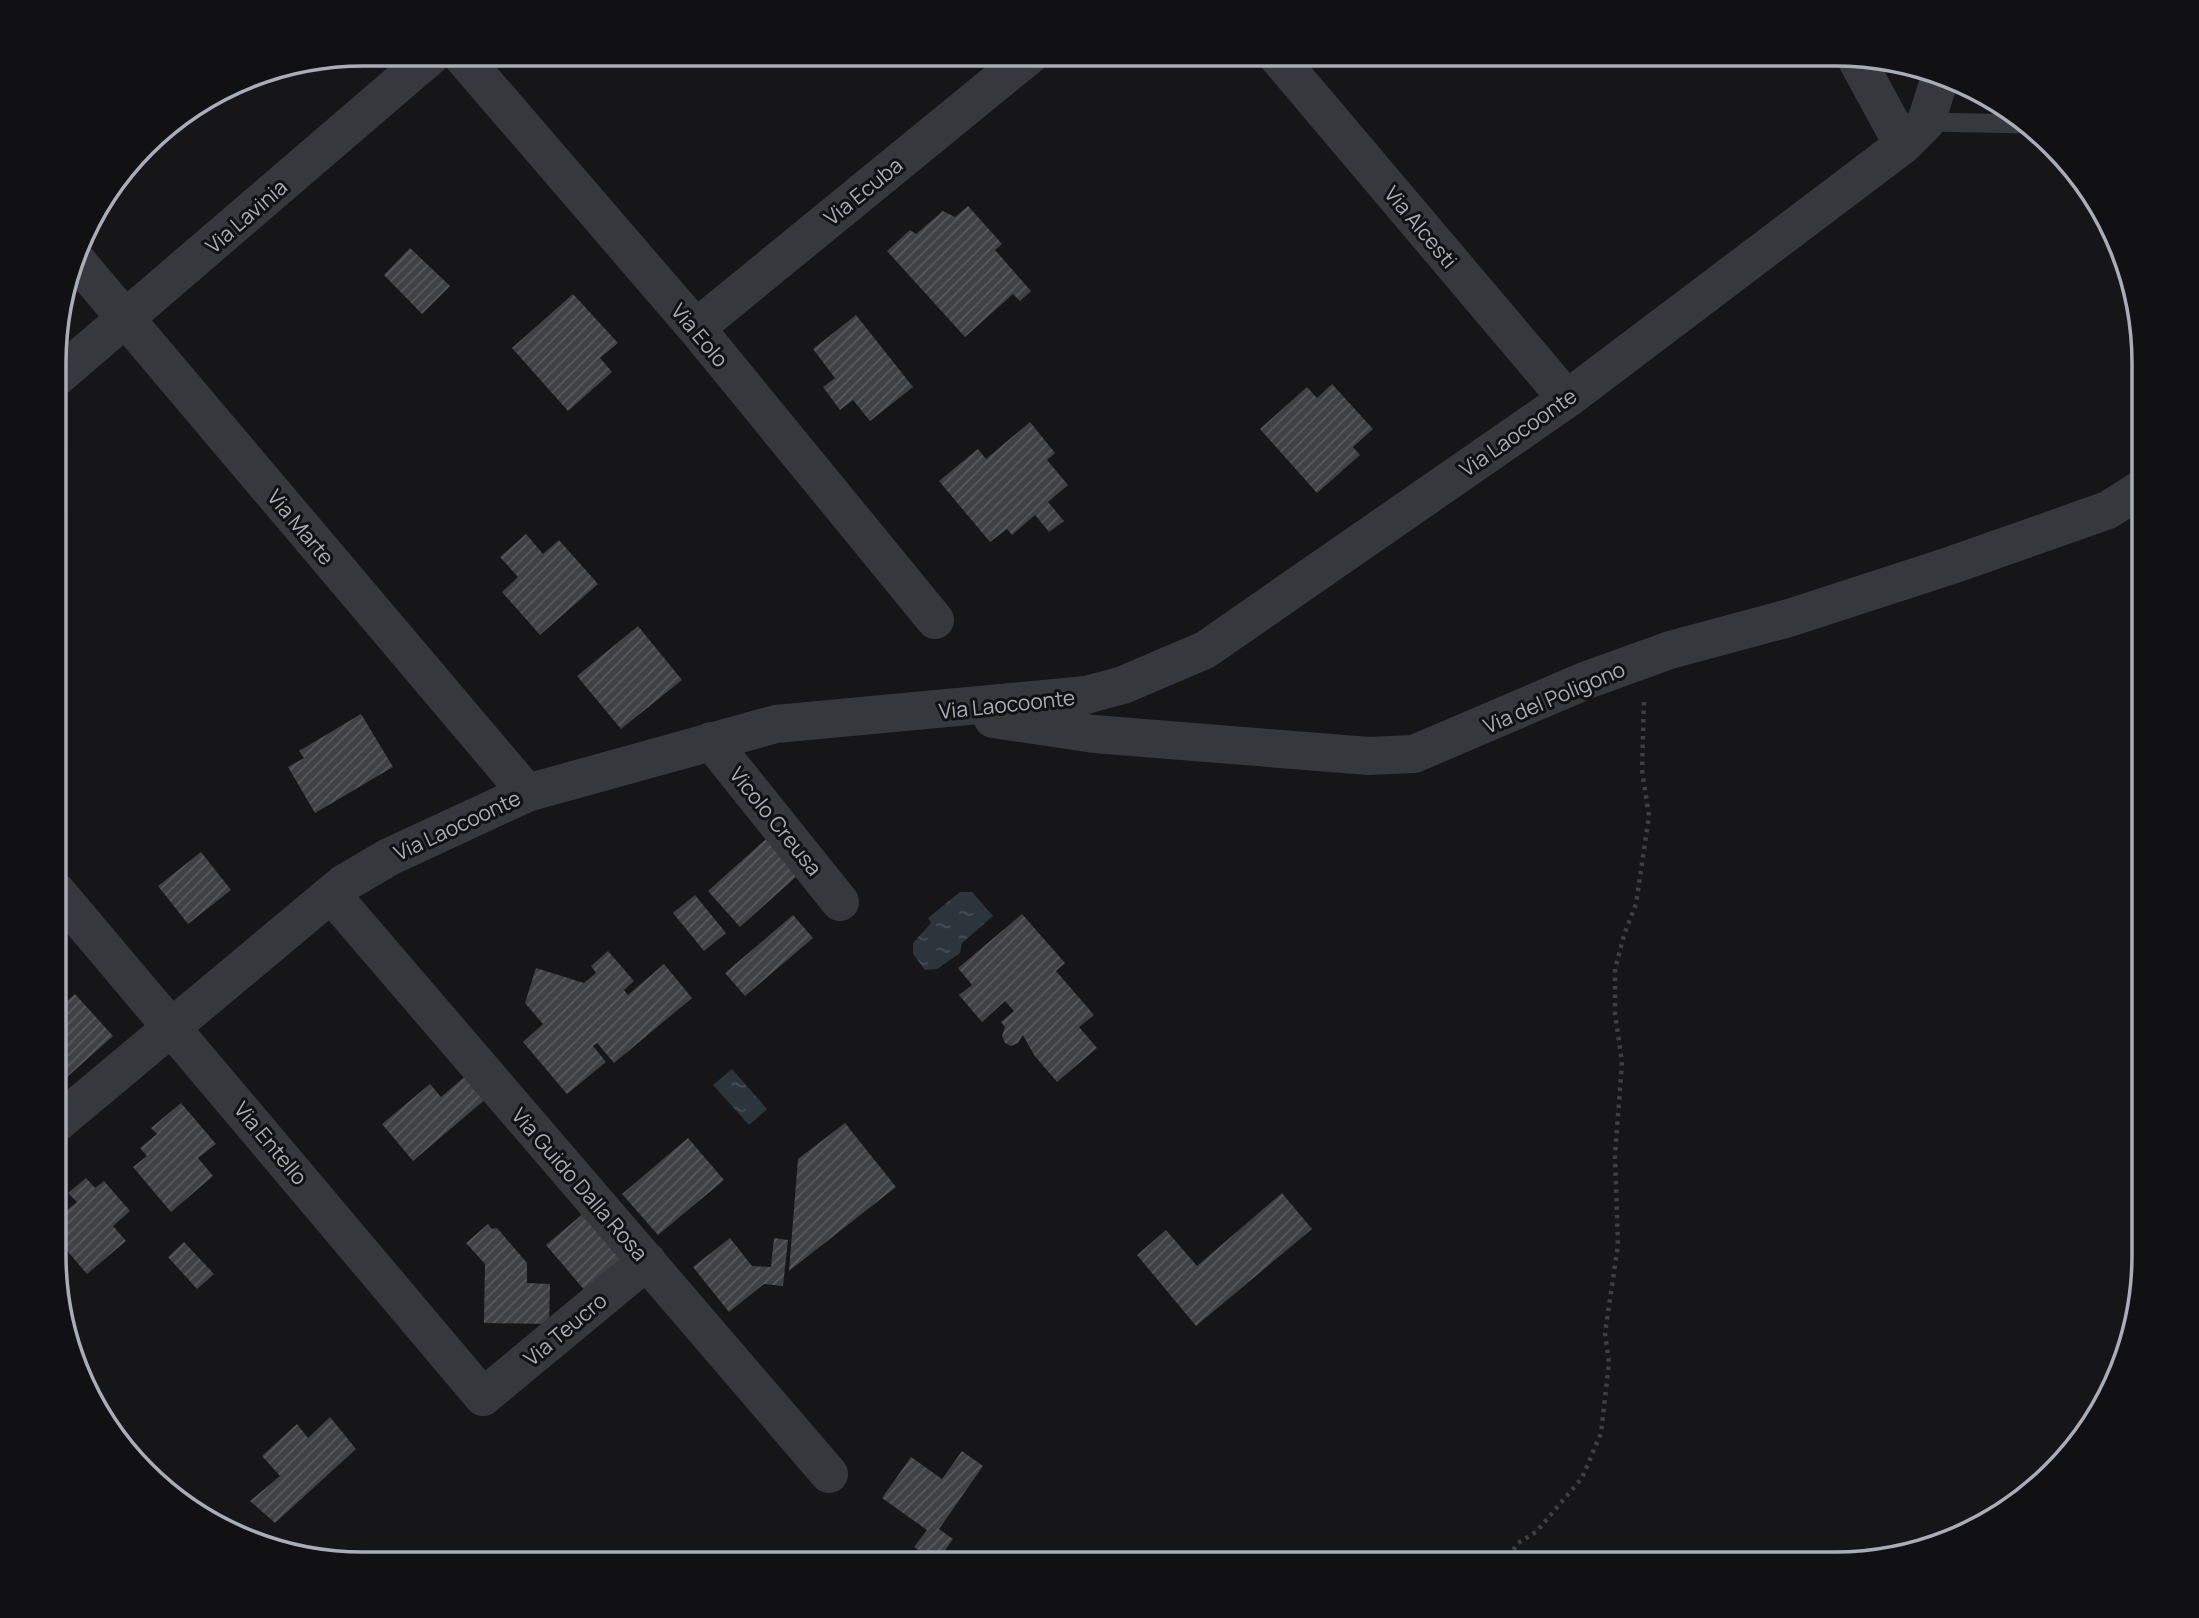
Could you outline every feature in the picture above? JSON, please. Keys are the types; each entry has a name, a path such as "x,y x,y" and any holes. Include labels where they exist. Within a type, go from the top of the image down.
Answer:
{"street":[{"name":"Via Lavinia","path":"66,369 419,66"},
{"name":"Via Eolo","path":"470,66 696,328 935,620"},
{"name":"Via Ecuba","path":"696,328 1017,66"},
{"name":"Via Alcesti","path":"1285,66 1567,399"},
{"path":"1864,68 1915,134 1937,84"},
{"name":"Via Laocoonte","path":"66,1115 331,894 389,857 527,793 776,724 939,711 1086,695 1123,685 1205,650 1567,399 1915,134"},
{"name":"Via Marte","path":"82,268 527,793"},
{"name":"Via del Poligono","path":"939,711 1094,734 1369,756 1414,754 1587,680 1642,660 1789,618 1952,565 2108,510 2132,495"},
{"name":"Vicolo Creusa","path":"711,741 841,902"},
{"name":"Via Guido Dalla Rosa","path":"331,894 829,1474"},
{"name":"Via Entello","path":"66,902 483,1397"},
{"name":"Via Teucro","path":"483,1397 646,1261"}],"lane":[{"path":"1915,134 2012,125"}],"path":[{"path":"1512,1552 1518,1543 1536,1531 1582,1478 1601,1433 1609,1363 1605,1333 1618,1245 1615,1155 1622,1062 1615,1014 1615,970 1636,904 1649,816 1642,770 1645,720 1642,660"}],"water":[{"path":"960,892 972,892 993,916 962,943 960,953 937,969 925,970 913,954 913,943 931,923 928,918"},
{"path":"732,1069 767,1109 749,1125 713,1085"}],"building":[{"path":"968,206 1002,244 995,250 1031,291 1020,301 1013,294 965,337 887,251 910,230 916,234 943,211 955,217"},
{"path":"410,248 450,286 422,314 384,275"},
{"path":"573,294 618,343 600,358 612,372 568,411 512,348"},
{"path":"856,315 913,387 870,421 853,400 840,410 823,387 835,378 813,349"},
{"path":"1332,384 1373,429 1353,447 1360,455 1317,493 1260,429 1307,387 1317,398"},
{"path":"1030,422 1055,453 1047,460 1068,485 1048,502 1064,521 1049,532 1035,515 1012,535 1007,529 990,542 939,481 978,449 986,459"},
{"path":"526,534 543,554 559,540 598,584 540,635 502,592 518,577 500,557"},
{"path":"638,626 682,680 621,729 577,676"},
{"path":"361,714 393,767 315,813 288,767 304,758 299,751"},
{"path":"766,839 798,875 740,927 708,891"},
{"path":"201,852 231,890 188,924 158,886"},
{"path":"695,895 726,933 704,951 673,913"},
{"path":"1022,914 1065,963 1056,971 1094,1015 1079,1027 1097,1048 1057,1082 1034,1055 1023,1035 1018,1043 1011,1046 1005,1043 1002,1036 1005,1027 1001,1022 1014,1011 1005,1001 982,1022 959,995 972,985 958,968"},
{"path":"793,915 813,938 745,996 725,973"},
{"path":"608,951 634,981 624,990 628,995 664,964 692,998 614,1063 597,1043 593,1046 606,1062 567,1094 523,1042 543,1024 525,1003 536,968 584,983 596,973 591,966"},
{"path":"75,994 113,1036 66,1078 66,1002"},
{"path":"468,1074 488,1097 413,1161 382,1124 430,1084 441,1097"},
{"path":"181,1103 216,1144 198,1158 213,1176 171,1212 133,1167 147,1156 140,1148 157,1134 151,1128"},
{"path":"845,1123 896,1187 789,1271 798,1159"},
{"path":"688,1138 724,1180 658,1235 622,1194"},
{"path":"86,1178 95,1188 104,1181 130,1211 113,1226 126,1241 87,1274 66,1250 66,1211 77,1202 68,1193"},
{"path":"1282,1193 1312,1229 1196,1326 1137,1255 1166,1230 1197,1266"},
{"path":"585,1212 626,1259 587,1293 546,1245"},
{"path":"488,1224 492,1229 497,1228 527,1263 527,1283 550,1284 549,1324 484,1323 485,1264 466,1243"},
{"path":"730,1238 752,1266 771,1267 774,1238 788,1240 783,1286 764,1284 729,1312 693,1267"},
{"path":"184,1242 214,1274 197,1289 168,1257"},
{"path":"330,1417 356,1449 275,1523 250,1501 280,1476 262,1456 297,1424 308,1438"},
{"path":"962,1451 983,1466 939,1529 953,1539 944,1552 922,1552 914,1547 927,1530 882,1498 911,1457 942,1479"}]}
